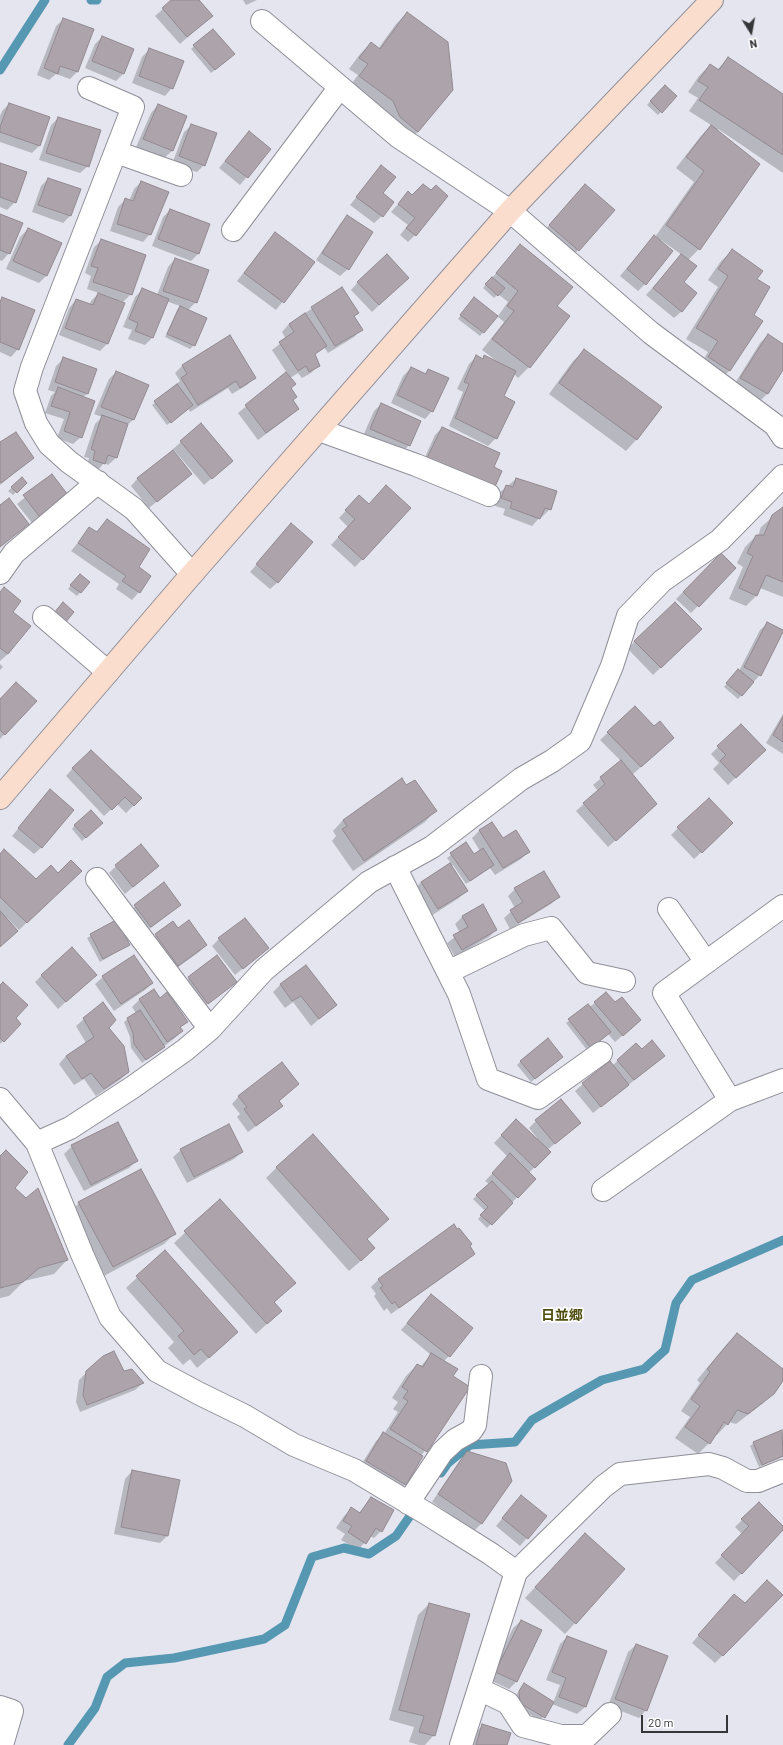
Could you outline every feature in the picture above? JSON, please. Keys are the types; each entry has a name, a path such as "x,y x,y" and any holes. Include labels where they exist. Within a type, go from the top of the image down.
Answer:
{"street":[{"path":"0,798 192,574 510,212 712,0"},
{"path":"262,21 399,137 510,212 651,333 780,424"},
{"path":"233,230 340,87"},
{"path":"89,88 133,107 32,367 25,391 36,423 49,444 69,462 134,509 192,574"},
{"path":"116,152 181,175"},
{"path":"319,430 416,465 489,495"},
{"path":"37,1143 70,1128 127,1091 185,1050 210,1029 264,970 369,882 432,847 521,779 552,761 580,741 612,666 628,616 662,581 720,540 783,476"},
{"path":"0,573 14,553 98,482"},
{"path":"44,617 108,672"},
{"path":"395,868 459,994 488,1079 538,1098 601,1053"},
{"path":"97,879 210,1029"},
{"path":"730,1100 664,993 783,906"},
{"path":"669,909 706,962"},
{"path":"448,972 524,935 551,928 587,973 624,981"},
{"path":"603,1190 730,1100 783,1080"},
{"path":"0,1099 37,1143 82,1254 110,1317 157,1371 245,1416 294,1445 354,1470 491,1554 516,1572"},
{"path":"408,1503 442,1452 455,1440 471,1431 474,1425 481,1376"},
{"path":"461,1745 516,1572 603,1487 620,1474 709,1464 723,1468 747,1481 758,1481 783,1471"},
{"path":"479,1690 508,1703 523,1726 560,1736 587,1736 610,1714"},
{"path":"0,1707 12,1711 2,1745"}],"building":[{"path":"171,0 199,0 213,16 187,37 162,8"},
{"path":"407,12 448,42 453,90 418,132 400,117 393,101 359,76 368,64 359,58 371,42 380,49"},
{"path":"63,18 94,29 78,72 60,66 58,74 44,68"},
{"path":"213,29 235,54 215,70 193,45"},
{"path":"102,36 134,49 124,74 92,61"},
{"path":"149,48 184,61 173,89 139,76"},
{"path":"728,57 783,94 783,155 699,100 708,87 698,81 710,64 719,70"},
{"path":"665,85 677,96 662,113 650,101"},
{"path":"9,103 50,117 40,146 0,132 0,127"},
{"path":"158,104 187,116 173,151 143,139"},
{"path":"58,117 101,130 89,167 46,153"},
{"path":"191,124 217,133 205,166 179,156"},
{"path":"711,125 760,164 700,250 666,225 704,171 686,157"},
{"path":"249,131 271,149 248,178 225,161"},
{"path":"0,163 27,172 16,203 0,197"},
{"path":"381,165 396,177 383,193 394,202 383,217 356,197"},
{"path":"48,178 81,189 71,216 38,205"},
{"path":"141,181 169,192 151,235 117,224 125,198 133,201"},
{"path":"423,184 431,190 436,185 448,196 416,236 406,228 415,218 398,204 408,191 412,195"},
{"path":"585,184 615,210 579,251 549,225"},
{"path":"170,209 210,224 199,254 158,239"},
{"path":"0,214 23,223 10,254 0,250"},
{"path":"347,215 373,232 349,270 322,253"},
{"path":"28,228 62,243 47,276 13,261"},
{"path":"275,232 315,262 284,303 244,273"},
{"path":"654,235 673,251 646,285 627,269"},
{"path":"101,239 146,255 132,295 93,282 98,268 91,266"},
{"path":"520,244 573,287 557,306 570,316 530,368 492,339 514,311 507,306 518,291 496,273"},
{"path":"732,249 763,271 757,279 770,287 754,315 763,321 730,371 708,357 718,341 696,328 728,276 718,269"},
{"path":"387,254 409,278 379,305 357,282"},
{"path":"681,254 697,266 684,282 697,293 682,312 653,288"},
{"path":"175,258 209,270 197,303 163,291"},
{"path":"492,277 505,288 498,296 485,284"},
{"path":"342,287 359,313 354,316 363,330 335,346 311,307"},
{"path":"142,288 169,299 153,338 135,331 138,323 129,319"},
{"path":"98,293 125,303 108,344 65,328 76,299 93,305"},
{"path":"2,297 35,310 19,350 0,342 0,302"},
{"path":"474,297 498,316 484,333 460,315"},
{"path":"180,306 207,318 195,346 167,334"},
{"path":"305,313 327,346 315,354 320,366 309,372 306,366 298,371 279,342 294,332 289,324"},
{"path":"768,334 783,344 783,370 768,394 740,378"},
{"path":"230,335 256,378 240,388 236,381 198,405 181,378 187,374 182,365"},
{"path":"584,349 662,407 637,440 559,383"},
{"path":"476,355 483,359 484,355 516,371 504,396 515,402 497,439 455,418 469,384 464,382"},
{"path":"63,357 97,369 88,394 55,382"},
{"path":"411,367 426,374 428,369 449,378 433,412 397,395"},
{"path":"116,371 149,385 134,420 101,407"},
{"path":"286,372 296,384 291,388 297,397 293,400 299,409 266,433 245,405"},
{"path":"177,384 193,405 171,423 154,401"},
{"path":"58,387 95,401 82,438 64,431 70,412 51,406"},
{"path":"381,403 421,421 410,446 370,429"},
{"path":"102,415 128,424 117,458 108,455 105,464 93,460 95,451 91,449"},
{"path":"201,423 233,461 212,479 180,441"},
{"path":"442,427 500,453 494,467 502,471 494,489 427,458"},
{"path":"16,432 34,458 1,483 0,442"},
{"path":"173,450 192,474 157,502 137,478"},
{"path":"52,474 68,495 39,516 23,495"},
{"path":"22,477 27,483 17,493 11,487"},
{"path":"516,478 557,491 551,510 545,508 540,519 510,508 512,502 501,498 506,485 513,487"},
{"path":"386,485 411,508 363,560 338,537 355,519 345,510 359,495 369,504"},
{"path":"9,498 29,524 0,547 0,505"},
{"path":"783,507 783,582 766,575 757,596 739,588 753,556 747,553 756,535 764,535 772,515"},
{"path":"107,519 150,549 139,567 151,576 140,593 122,581 126,576 78,543 89,527 97,532"},
{"path":"291,523 313,542 278,583 256,564"},
{"path":"721,553 736,568 699,607 683,592"},
{"path":"80,574 90,582 81,593 70,585"},
{"path":"4,587 21,601 13,612 31,626 8,654 0,648 0,592"},
{"path":"63,602 74,612 65,623 54,613"},
{"path":"675,602 702,629 661,668 634,641"},
{"path":"767,622 783,630 783,632 761,676 744,667"},
{"path":"738,669 754,682 742,696 726,683"},
{"path":"16,682 37,701 5,735 0,730 0,699"},
{"path":"635,706 654,726 660,721 674,738 641,767 607,732"},
{"path":"783,717 783,742 773,735"},
{"path":"741,724 766,750 736,778 720,761 726,755 717,746"},
{"path":"91,750 142,798 134,806 125,797 112,810 72,768"},
{"path":"621,760 657,804 616,841 583,803 605,784 600,777"},
{"path":"402,778 406,785 415,780 437,811 364,861 342,829 347,826 343,820"},
{"path":"50,789 74,810 42,848 18,828"},
{"path":"709,798 733,823 702,853 677,827"},
{"path":"91,810 103,823 86,838 74,825"},
{"path":"492,822 503,838 516,830 530,852 503,868 479,830"},
{"path":"466,842 474,854 483,848 494,865 470,881 450,853"},
{"path":"141,844 159,866 133,887 115,865"},
{"path":"4,849 36,879 51,865 58,873 71,860 82,871 27,923 0,897 0,854"},
{"path":"450,863 468,891 438,909 421,882"},
{"path":"544,871 560,897 518,923 510,910 523,902 514,888"},
{"path":"164,882 181,905 151,927 134,905"},
{"path":"483,904 497,930 462,950 453,935 468,927 462,916"},
{"path":"0,911 18,931 0,947"},
{"path":"245,918 269,948 243,969 218,938"},
{"path":"116,920 130,945 103,959 90,934"},
{"path":"189,920 207,945 178,966 155,934 173,921 178,928"},
{"path":"72,947 97,975 66,1002 41,975"},
{"path":"134,955 153,983 121,1004 102,976"},
{"path":"217,955 237,982 208,1004 188,977"},
{"path":"306,965 337,1005 319,1019 301,996 292,1001 280,984"},
{"path":"3,982 28,1005 16,1018 21,1024 4,1042 0,1038 0,985"},
{"path":"154,989 160,998 167,992 188,1022 180,1027 183,1031 167,1042 139,999"},
{"path":"606,992 615,1002 622,997 641,1020 623,1036 594,1002"},
{"path":"103,1002 116,1020 109,1028 124,1046 129,1072 104,1089 91,1073 82,1079 66,1056 94,1037 83,1018"},
{"path":"588,1004 611,1032 591,1048 568,1019"},
{"path":"140,1010 165,1047 146,1060 134,1044 133,1033 127,1018"},
{"path":"548,1038 563,1057 535,1079 520,1061"},
{"path":"652,1040 665,1056 634,1080 617,1060 636,1043 642,1049"},
{"path":"610,1061 629,1085 601,1107 582,1083"},
{"path":"282,1062 299,1084 279,1101 283,1106 256,1126 244,1109 247,1107 238,1096"},
{"path":"561,1099 581,1123 555,1144 535,1120"},
{"path":"516,1119 551,1152 535,1168 501,1135"},
{"path":"118,1122 138,1161 91,1185 71,1145"},
{"path":"229,1124 243,1152 194,1177 180,1149"},
{"path":"313,1134 389,1219 367,1239 375,1248 361,1261 276,1167"},
{"path":"6,1150 28,1172 15,1188 26,1198 38,1188 68,1260 39,1268 23,1282 0,1288 0,1156"},
{"path":"510,1153 536,1179 518,1198 492,1173"},
{"path":"141,1169 176,1234 113,1267 78,1202"},
{"path":"492,1181 513,1203 492,1225 480,1215 488,1207 476,1195"},
{"path":"220,1199 296,1283 274,1302 282,1311 267,1324 184,1231"},
{"path":"454,1224 472,1244 470,1246 475,1254 399,1308 395,1302 392,1304 380,1288 383,1286 378,1279"},
{"path":"165,1250 238,1332 209,1358 201,1349 194,1355 178,1336 184,1331 136,1276"},
{"path":"431,1294 473,1328 450,1357 407,1323"},
{"path":"737,1333 783,1369 783,1381 774,1394 748,1414 737,1410 728,1425 724,1422 710,1444 685,1427 700,1406 691,1399 710,1372 707,1369"},
{"path":"114,1351 124,1371 132,1369 144,1383 87,1405 83,1395 86,1371 103,1356"},
{"path":"431,1353 458,1369 453,1376 470,1387 427,1452 390,1429 408,1401 403,1398 408,1391 402,1387 417,1364 423,1367"},
{"path":"782,1430 783,1456 762,1465 753,1442"},
{"path":"383,1432 423,1456 406,1485 366,1461"},
{"path":"467,1451 506,1463 512,1481 482,1524 438,1494"},
{"path":"132,1470 180,1480 168,1536 121,1527"},
{"path":"521,1495 547,1516 528,1539 502,1518"},
{"path":"371,1497 394,1510 382,1532 376,1528 366,1544 348,1532 352,1526 343,1521 351,1507 360,1513"},
{"path":"759,1502 783,1526 783,1530 742,1574 721,1555 749,1526 741,1519"},
{"path":"585,1533 625,1569 576,1624 535,1587"},
{"path":"767,1580 783,1595 723,1656 698,1635 734,1594 745,1603"},
{"path":"429,1603 470,1614 435,1736 419,1732 424,1716 399,1710"},
{"path":"521,1620 542,1630 517,1682 495,1672"},
{"path":"567,1636 607,1651 586,1707 559,1697 566,1678 552,1672"},
{"path":"636,1644 668,1656 647,1711 615,1699"},
{"path":"524,1683 554,1702 545,1718 520,1703 519,1691"},
{"path":"482,1724 511,1733 507,1745 476,1745"}],"waterway":[{"path":"0,70 45,0"},
{"path":"91,0 97,0"},
{"path":"441,1473 448,1463 470,1445 515,1442 532,1420 602,1380 644,1369 665,1350 676,1303 692,1280 783,1240"},
{"path":"68,1745 95,1708 107,1677 125,1663 174,1658 264,1639 285,1625 312,1557 344,1548 369,1554 396,1536 417,1506"}],"district":[{"name":"日並郷","path":"562,1315"}]}
